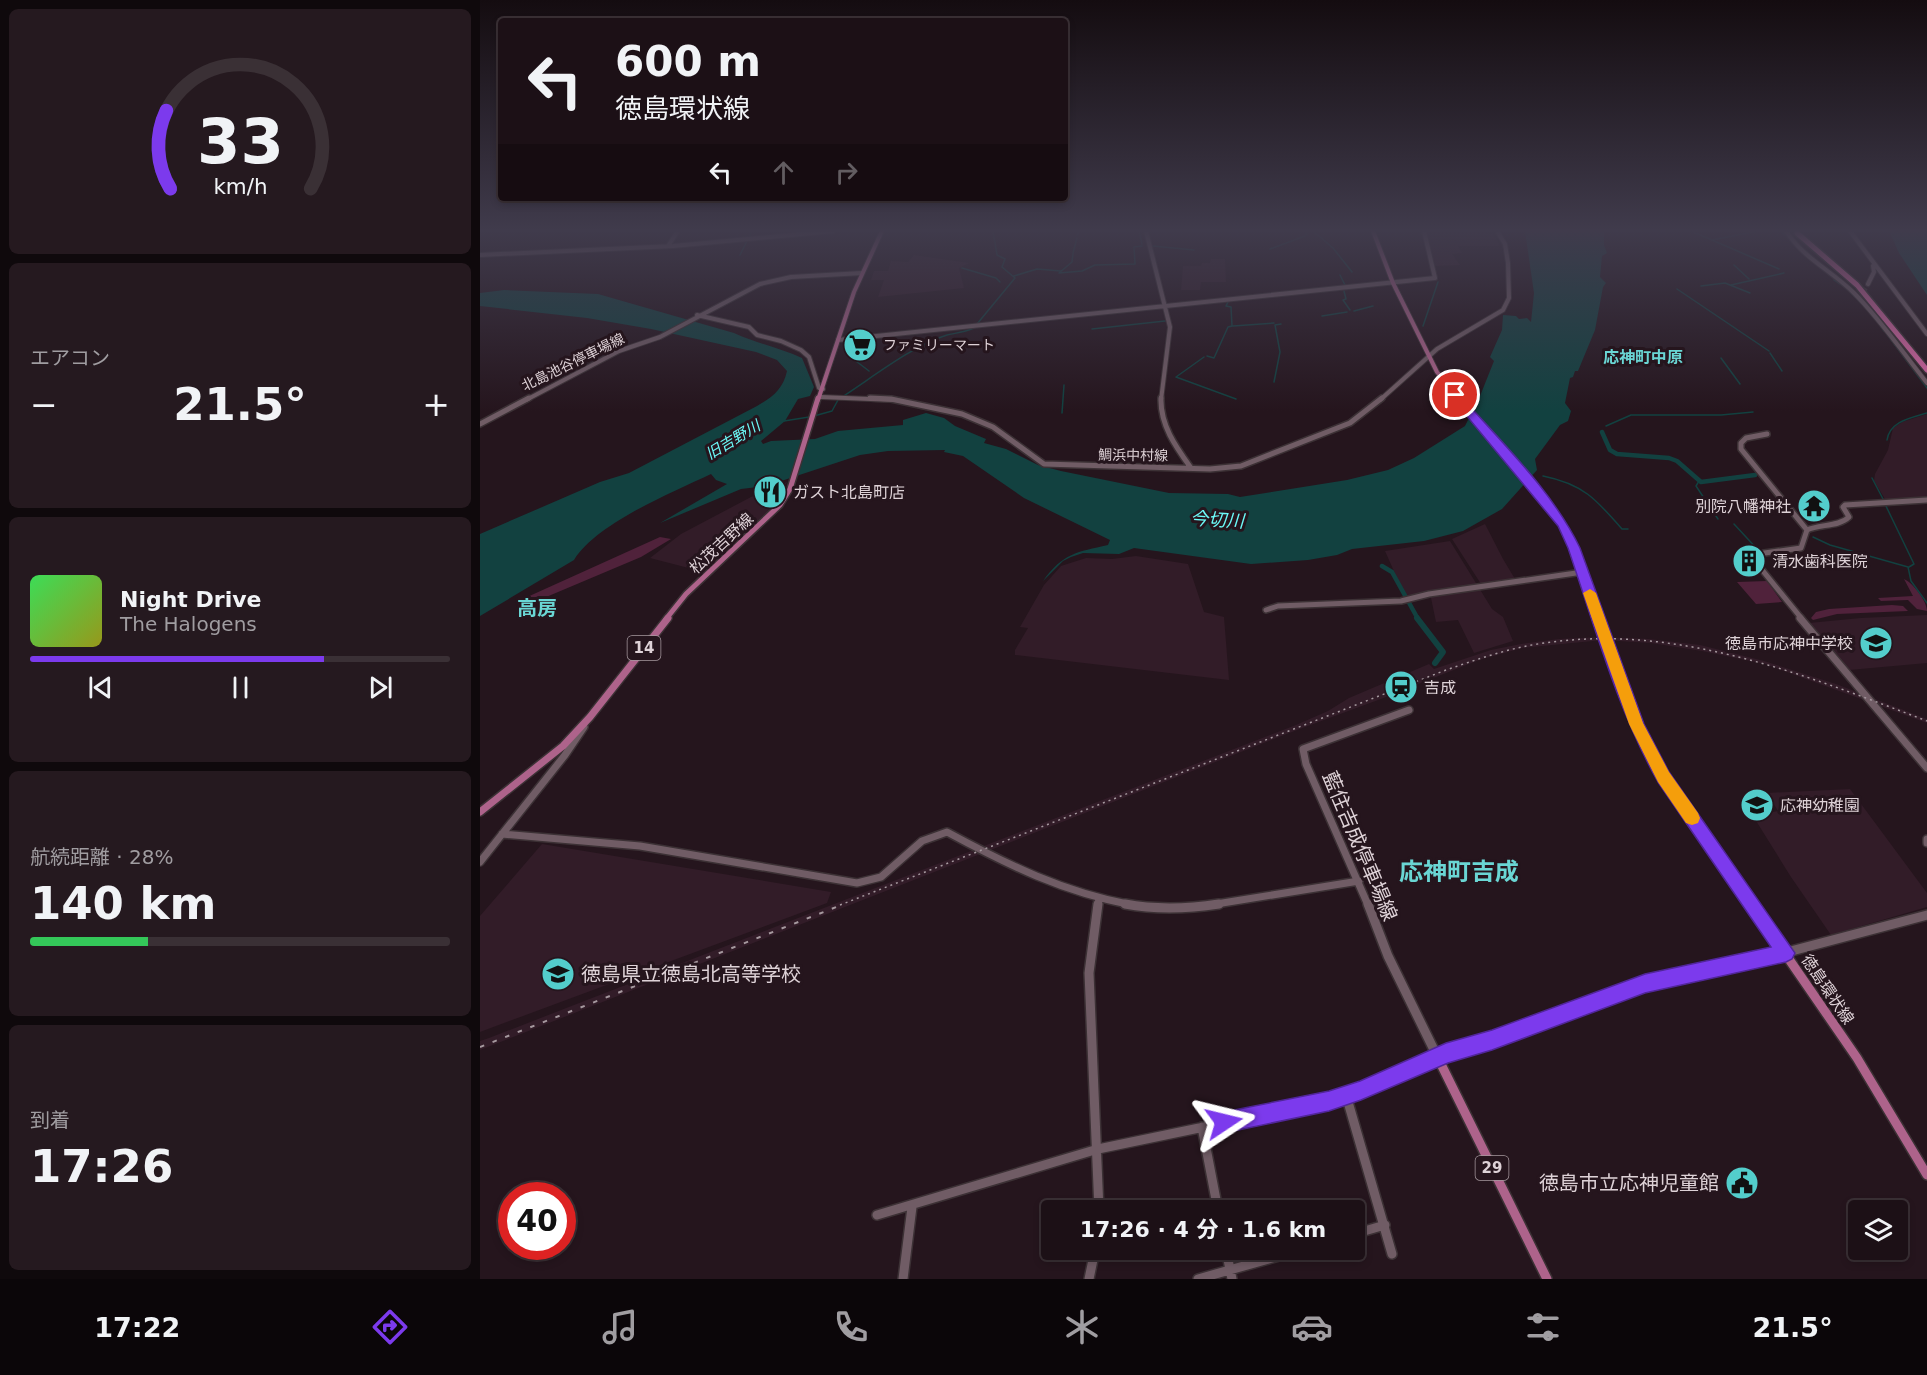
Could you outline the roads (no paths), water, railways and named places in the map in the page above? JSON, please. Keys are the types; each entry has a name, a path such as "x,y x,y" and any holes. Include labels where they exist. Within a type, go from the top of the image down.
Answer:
{"highway":[{"path":"1862,291 1927,370"},
{"path":"1866,291 1927,363"}],"main road":[{"name":"松茂吉野線","path":"480,812 563,746 590,717 686,594 780,505 795,475 856,291"},
{"name":"徳島環状線","path":"1396,291 1437,372 1563,525 1583,572 1636,724 1658,768 1857,1058 1927,1175"},
{"name":"29","path":"1437,1058 1547,1279"}],"street":[{"name":"北島池谷停車場線","path":"480,424 619,351 664,334 744,291"},
{"path":"1161,291 1170,340 1161,398 1162,414 1169,433 1191,468"},
{"path":"838,340 1327,291"},
{"name":"鯛浜中村線","path":"820,397 891,399 962,414 993,427 1044,464 1226,469 1241,466 1350,423 1378,402 1429,355 1503,310 1509,298 1509,291"},
{"path":"1852,291 1874,313 1927,383"},
{"path":"1895,291 1927,334"},
{"path":"696,316 745,326 757,335 781,341 801,350 809,357 819,388 823,389"},
{"path":"1767,434 1746,438 1741,443 1741,449 1807,530"},
{"path":"1807,530 1815,526 1845,521 1849,517 1845,505 1927,500"},
{"path":"1807,530 1804,543 1800,548 1750,555 1786,602 1886,716 1927,768"},
{"path":"1266,610 1278,606 1401,601 1429,594 1583,572"},
{"name":"藍住吉成停車場線","path":"1409,710 1303,749 1306,764 1359,881 1388,956 1437,1058"},
{"path":"480,862 566,755 590,717"},
{"path":"502,834 640,846 845,883 857,883 881,877 922,841 947,832 1012,867 1099,899 1151,909 1188,909 1359,881"},
{"path":"1099,899 1089,973 1099,1200"},
{"path":"877,1215 1098,1149 1309,1107 1347,1095 1437,1058 1645,984 1786,953 1927,915"},
{"path":"1347,1095 1392,1254"},
{"path":"1202,1127 1216,1200"},
{"path":"903,1279 912,1206"},
{"path":"1365,1231 1385,1225"},
{"path":"1089,1279 1093,1260"},
{"path":"1198,1279 1231,1274 1271,1260"}],"water":[{"path":"520,291 598,294 734,333 802,358 814,387 810,396 798,399 785,421 761,441 763,444 771,441 815,439 838,431 903,425 903,420 926,413 944,418 955,426 986,439 984,443 1006,449 1038,465 1169,493 1228,494 1240,497 1347,480 1388,470 1414,458 1465,426 1494,361 1490,357 1502,330 1503,315 1516,316 1519,319 1527,318 1531,322 1534,291 1602,291 1595,330 1578,371 1575,371 1573,377 1570,378 1565,403 1571,411 1568,421 1560,425 1535,459 1537,470 1502,509 1463,531 1424,541 1352,549 1337,555 1308,560 1251,564 1134,548 1119,554 1083,553 1063,561 1043,581 1064,559 1079,552 1108,545 1110,540 1024,498 963,456 944,452 945,450 888,451 860,455 766,486 741,489 660,523 727,484 716,480 711,474 636,510 599,534 574,560 480,616 480,534 600,482 629,473 757,406 776,392 783,383 787,371 777,360 756,352 651,329 587,318 480,306 480,293"}],"waterway":[{"path":"977,324 1005,291"},
{"path":"1344,291 1346,299 1343,300 1350,310"},
{"path":"1423,326 1435,291"},
{"path":"1680,291 1769,351"},
{"path":"1744,291 1750,293"},
{"path":"1851,293 1855,297"},
{"path":"1858,300 1861,303"},
{"path":"1207,356 1214,358 1228,327 1232,326 1231,307 1226,306 1228,302"},
{"path":"1354,311 1373,306"},
{"path":"1322,316 1347,312"},
{"path":"1092,329 1165,321"},
{"path":"1233,326 1274,323"},
{"path":"1274,382 1280,352 1275,325 1281,324"},
{"path":"1881,327 1884,331"},
{"path":"842,397 920,347 947,335 974,328"},
{"path":"1886,333 1927,388"},
{"path":"1770,353 1782,371"},
{"path":"848,355 869,371"},
{"path":"1204,357 1176,377 1236,399"},
{"path":"1721,358 1740,384"},
{"path":"1062,413 1064,385"},
{"path":"814,416 832,411 838,400"},
{"path":"1606,426 1631,415 1721,415 1753,412"},
{"path":"1887,440 1892,428 1897,424 1927,413"},
{"path":"784,421 809,417"},
{"path":"1602,432 1610,450 1617,454 1669,458 1677,461 1701,482 1755,475"},
{"path":"1543,476 1579,488 1596,501 1622,529 1628,529"},
{"path":"1872,478 1883,499"},
{"path":"1699,481 1696,486 1718,519"},
{"path":"1885,504 1914,564 1909,567"},
{"path":"1734,524 1758,550"},
{"path":"1813,537 1830,545 1908,567 1911,581 1927,603"},
{"path":"1382,566 1392,572 1418,619"},
{"path":"1417,618 1443,652 1435,663"}],"tunnel":[{"path":"1861,297 1864,291"}],"railway":[{"path":"840,905 1446,670 1525,646 1600,639 1648,641 1696,648 1743,658 1790,672 1927,721"},
{"path":"480,1047 844,904"}],"place":[{"name":"ファミリーマート","path":"860,345"},
{"name":"ガスト北島町店","path":"770,492"},
{"name":"別院八幡神社","path":"1814,506"},
{"name":"清水歯科医院","path":"1749,561"},
{"name":"徳島市応神中学校","path":"1876,643"},
{"name":"吉成","path":"1401,687"},
{"name":"応神幼稚園","path":"1757,805"},
{"name":"徳島県立徳島北高等学校","path":"558,974"},
{"name":"徳島市立応神児童館","path":"1742,1183"}],"district":[{"name":"応神町中原","path":"1643,357"},
{"name":"高房","path":"537,608"},
{"name":"応神町吉成","path":"1459,872"}],"water label":[{"name":"旧吉野川","path":"733,440"},
{"name":"今切川","path":"1217,520"}]}
